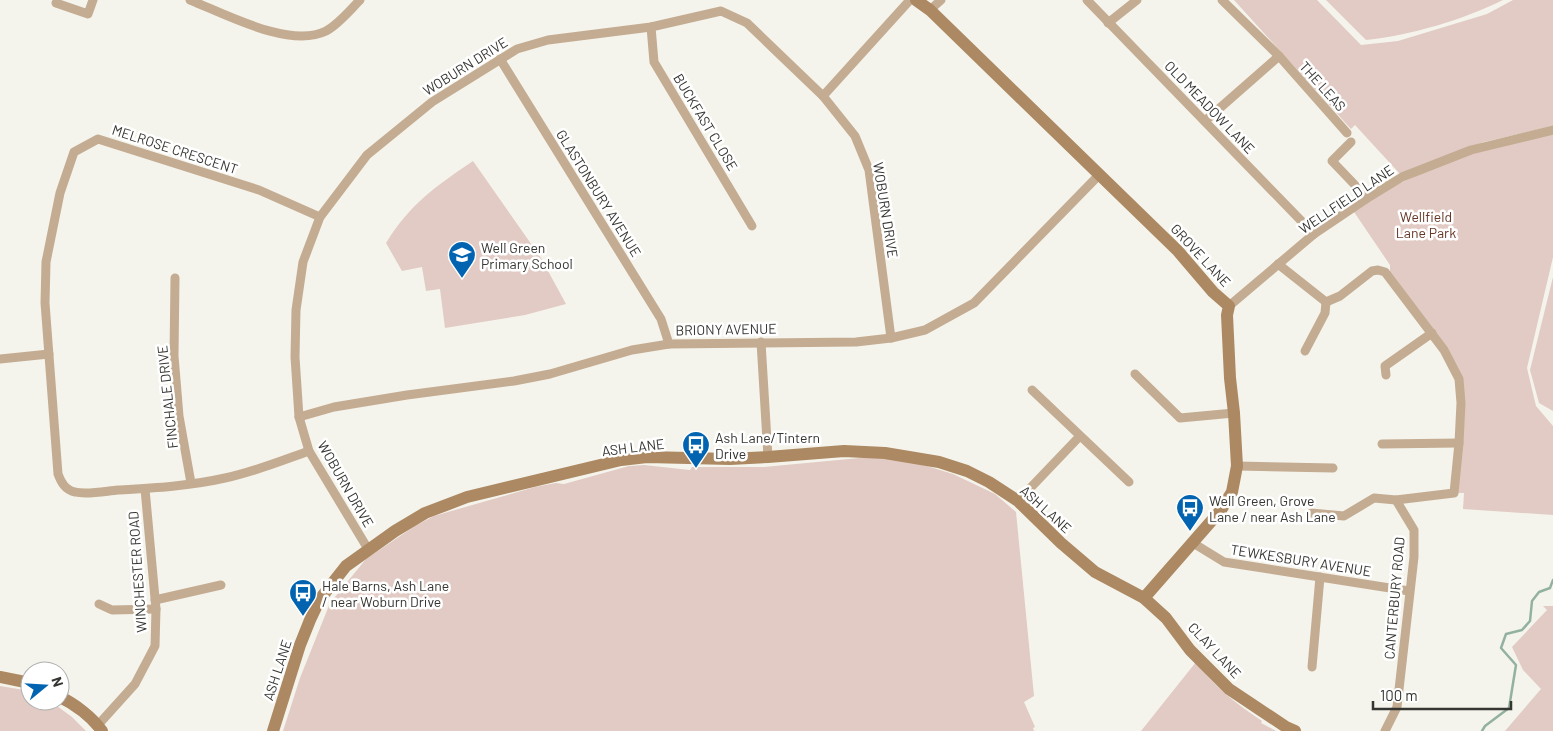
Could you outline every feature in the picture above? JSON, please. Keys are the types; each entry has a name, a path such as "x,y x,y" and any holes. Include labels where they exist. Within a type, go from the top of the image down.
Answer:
{"street":[{"path":"56,3 88,14 93,0"},
{"path":"190,0 269,31 290,36 308,36 326,31 342,19 360,0"},
{"path":"823,96 910,0"},
{"name":"GROVE LANE","path":"916,0 930,10 1178,251 1213,292 1229,306 1227,315 1230,378 1237,466 1232,492 1221,510 1144,598"},
{"path":"930,10 941,0"},
{"name":"OLD MEADOW LANE","path":"1087,0 1108,24 1314,234"},
{"path":"1108,24 1137,0"},
{"name":"THE LEAS","path":"1222,0 1278,56 1347,133"},
{"name":"WOBURN DRIVE","path":"368,549 309,451 298,417 295,356 296,310 303,262 320,217 367,155 432,102 517,50 548,40 651,27 721,11 747,23 823,96 855,136 869,170 891,338"},
{"name":"BUCKFAST CLOSE","path":"651,27 654,62 752,226"},
{"path":"1205,121 1278,56"},
{"name":"GLASTONBURY AVENUE","path":"500,59 661,319 669,344"},
{"name":"WELLFIELD LANE","path":"1229,306 1314,234 1402,177 1471,150 1553,130"},
{"name":"MELROSE CRESCENT","path":"309,451 225,478 145,489 76,492 66,488 58,474 45,303 46,262 60,193 74,152 98,139 259,190 320,217"},
{"path":"1351,142 1332,161 1366,199"},
{"name":"BRIONY AVENUE","path":"298,417 352,404 514,381 550,374 632,350 669,344 856,342 891,338 925,330 974,303 1099,175"},
{"path":"1278,264 1326,302"},
{"path":"1311,513 1344,516 1374,498 1396,500 1454,493 1459,443 1461,403 1459,379 1444,350 1392,279 1385,272 1378,270 1367,274 1340,296 1326,302"},
{"name":"FINCHALE DRIVE","path":"175,278 174,356 179,416 191,483"},
{"path":"1305,351 1325,313 1326,302"},
{"path":"1386,375 1385,366 1432,333"},
{"path":"761,342 768,457"},
{"path":"0,359 48,354"},
{"path":"1135,374 1180,418 1234,413"},
{"path":"1032,390 1079,437 1129,482"},
{"path":"1018,501 1079,437"},
{"path":"1382,444 1459,443"},
{"name":"ASH LANE","path":"273,731 300,644 310,620 320,599 346,566 368,549 425,513 467,497 621,460 647,457 730,459 844,451 885,452 939,462 967,471 989,482 1018,501 1061,543 1095,572 1144,598"},
{"path":"1237,466 1333,468"},
{"name":"WINCHESTER ROAD","path":"100,728 135,684 155,646 155,604 145,489"},
{"name":"CANTERBURY ROAD","path":"1385,731 1397,708 1414,557 1414,530 1396,500"},
{"name":"TEWKESBURY AVENUE","path":"1193,543 1224,562 1409,591"},
{"path":"1312,667 1320,577"},
{"path":"99,604 112,610 155,604 221,585"},
{"name":"CLAY LANE","path":"1144,598 1166,618 1190,650 1228,689 1295,731"},
{"path":"0,678 20,681"},
{"path":"70,702 100,728"}],"green space":[{"path":"1234,0 1317,0 1361,45 1398,41 1487,14 1513,0 1553,0 1553,126 1484,142 1400,174 1355,125 1351,129"},
{"path":"1326,0 1503,0 1436,26 1366,40"},
{"name":"Wellfield Lane Park","path":"1553,130 1553,257 1527,368 1536,406 1553,426 1553,515 1463,509 1464,493 1454,493 1459,379 1390,274 1390,265 1352,209 1366,199 1471,150"},
{"name":"Well Green Primary School","path":"473,161 541,258 566,304 525,315 445,328 440,289 426,291 422,267 402,271 386,243 395,229 414,206"},
{"path":"1553,277 1553,411 1539,403 1530,370"},
{"path":"870,457 914,462 953,474 995,494 1016,512 1034,696 1024,702 1035,727 1033,728 1034,731 283,731 300,678 330,603 366,559 415,526 434,516 535,487 556,483 564,484 629,466 644,465 690,470 692,467 764,467"},
{"path":"1543,606 1553,606 1553,731 1505,731 1541,689 1523,670 1512,647 1547,610"},
{"path":"1196,662 1226,694 1262,721 1261,723 1276,731 1141,731"},
{"path":"0,686 20,689 20,711 64,711 86,731 0,731"}],"waterway":[{"path":"1482,731 1485,726 1509,708 1516,665 1501,648 1506,634 1522,630 1530,621 1532,601 1539,592 1550,588 1553,580"}],"place":[{"name":"Well Green Primary School","path":"462,279"},
{"name":"Ash Lane/Tintern Drive","path":"696,469"},
{"name":"Well Green, Grove Lane / near Ash Lane","path":"1190,532"},
{"name":"Hale Barns, Ash Lane / near Woburn Drive","path":"303,617"}]}
